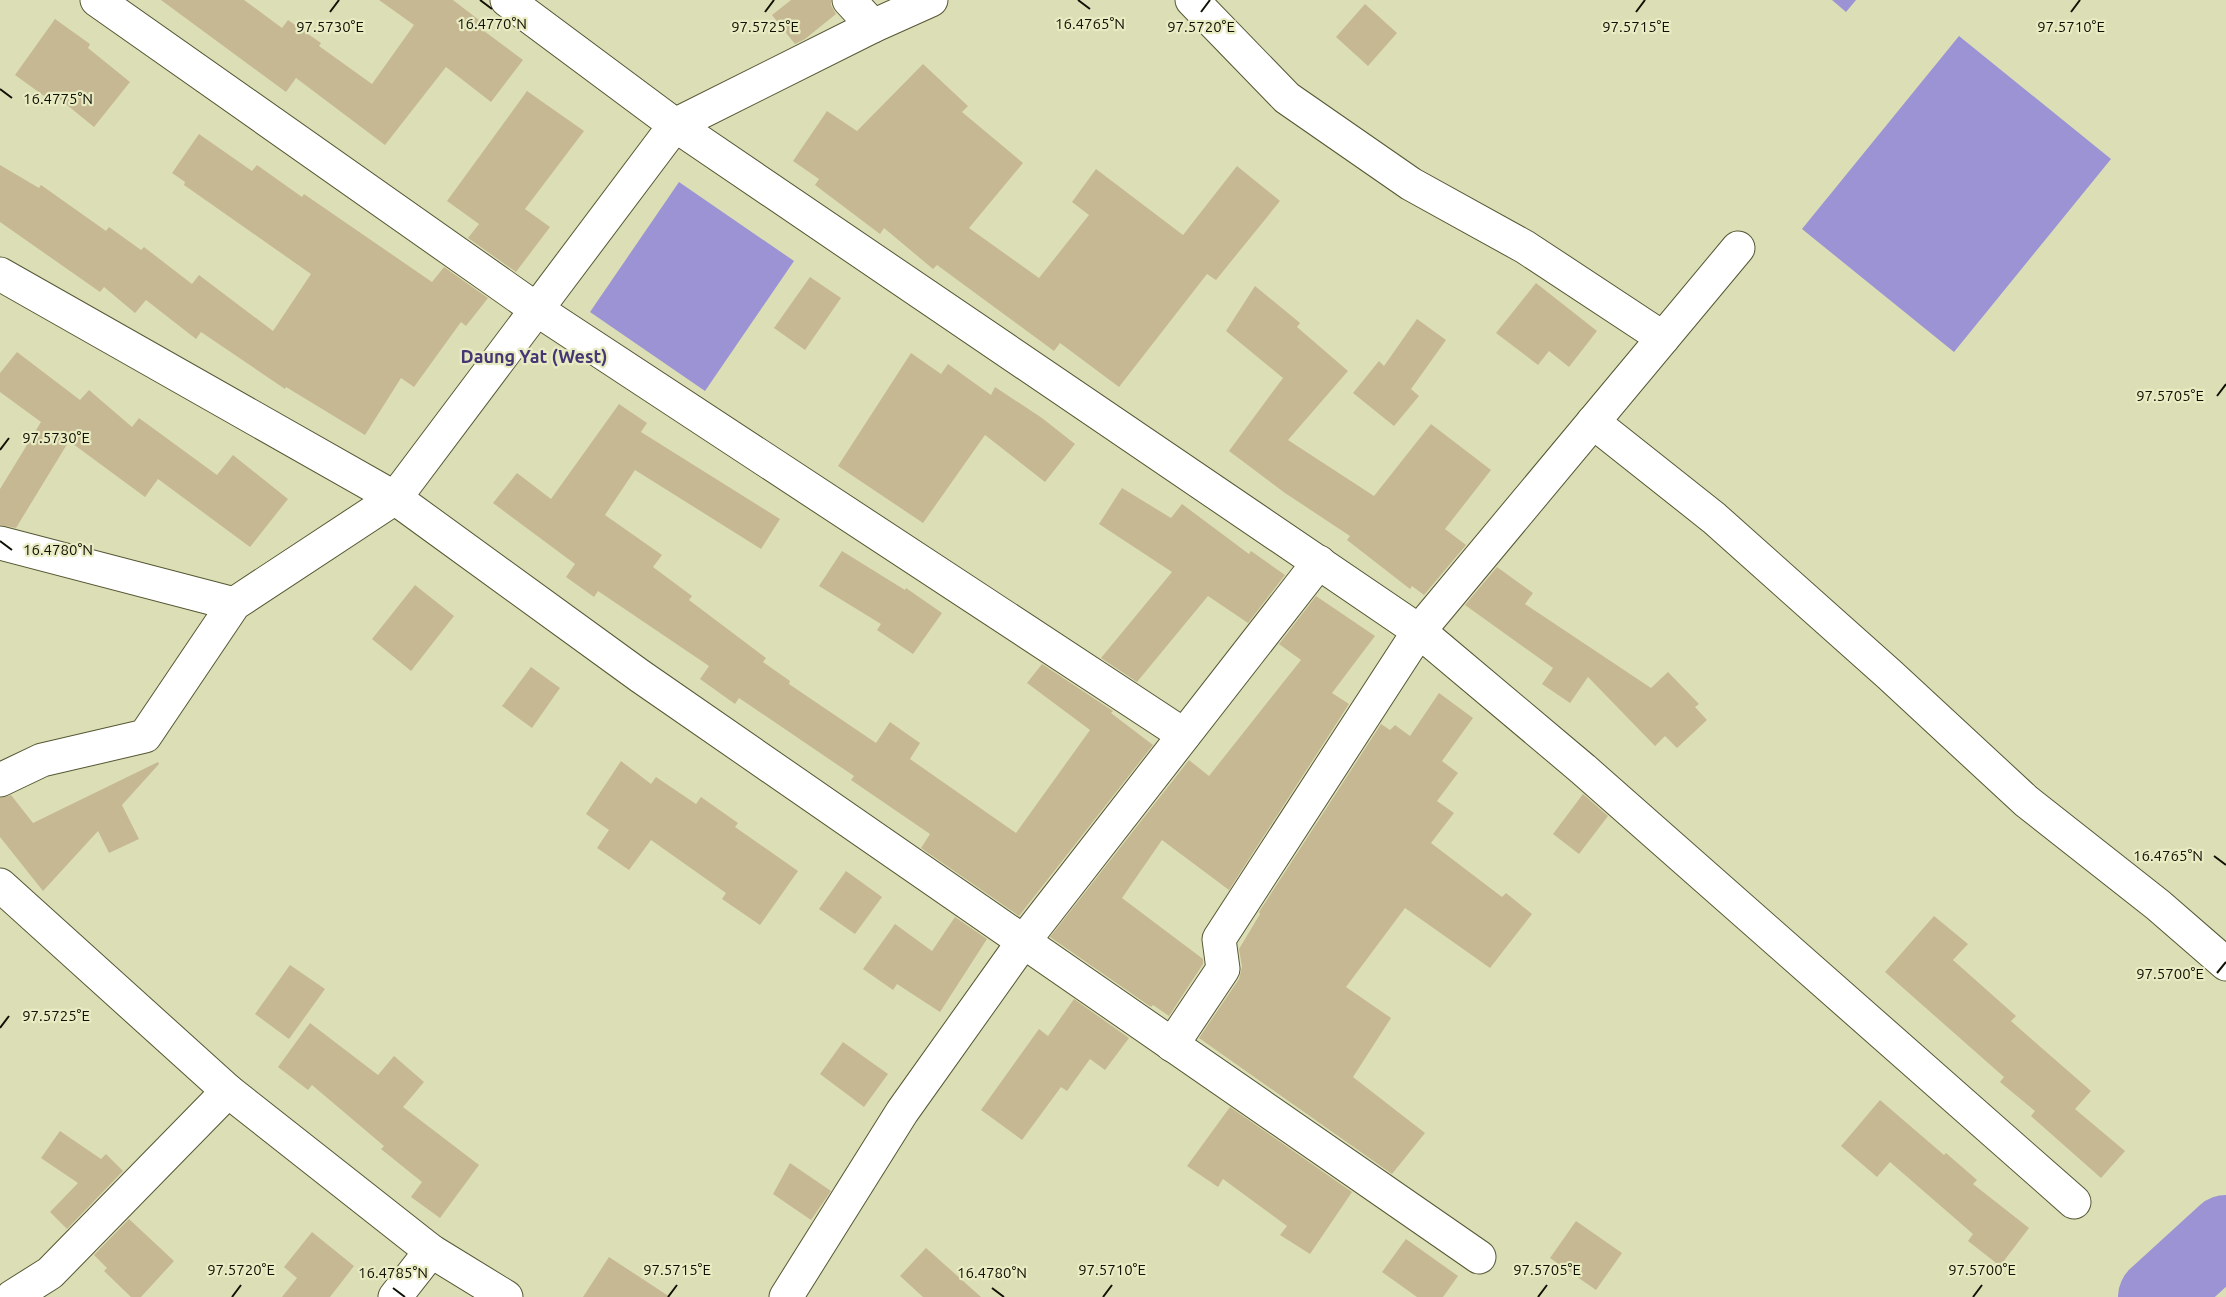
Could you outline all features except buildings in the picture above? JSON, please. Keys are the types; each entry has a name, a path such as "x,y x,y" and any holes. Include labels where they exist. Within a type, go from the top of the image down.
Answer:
{"street":[{"path":"97,0 536,309 1184,735"},
{"path":"507,0 675,125 1419,631 1583,769 2074,1202"},
{"path":"849,0 873,26"},
{"path":"0,780 42,760 145,736 234,604 395,498 675,125 873,26 931,0"},
{"path":"1192,0 1287,98 1411,184 1525,247 1663,338"},
{"path":"1172,1045 1223,969 1219,939 1419,631 1738,248"},
{"path":"0,274 395,498 640,676 1479,1257"},
{"path":"1593,422 1714,518 2026,801 2158,905 2226,964"},
{"path":"0,543 234,604"},
{"path":"786,1297 902,1112 1023,942 1318,562"},
{"path":"0,885 228,1091 430,1251 506,1297"},
{"path":"12,1297 50,1273 228,1091"},
{"path":"395,1297 430,1251"}],"shaded area":[{"path":"1832,0 1856,0 1846,12"},
{"path":"1959,36 2111,159 1954,352 1802,229"},
{"path":"679,182 794,261 705,391 590,312"}],"waterway":[{"path":"2157,1297 2226,1234"}],"district":[{"name":"Daung Yat (West)","path":"534,356"}]}
